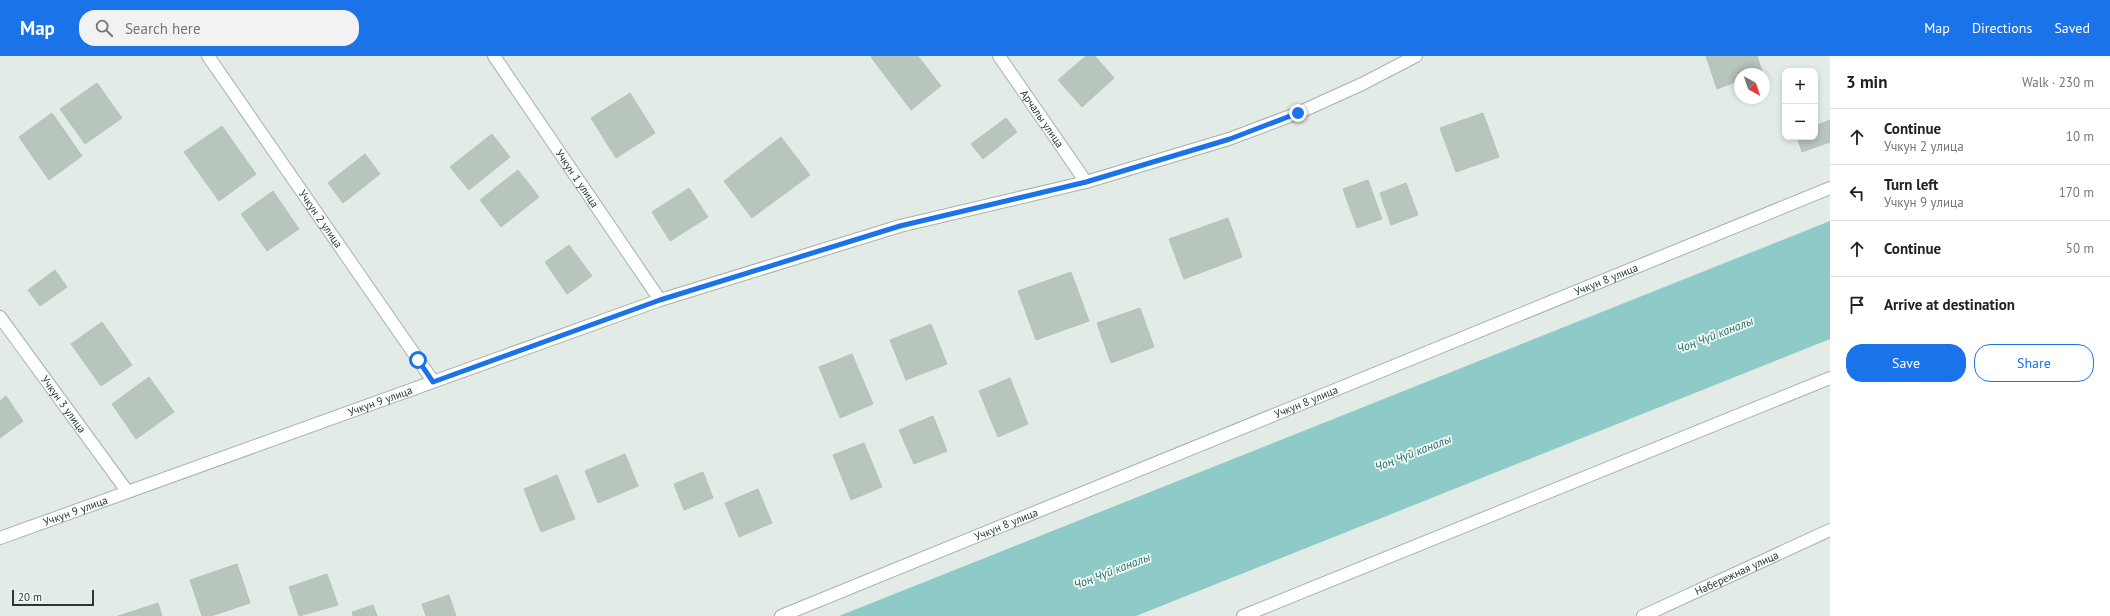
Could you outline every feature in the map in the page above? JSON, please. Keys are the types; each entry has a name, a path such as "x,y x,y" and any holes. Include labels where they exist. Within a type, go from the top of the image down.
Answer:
{"street":[{"name":"Учкун 2 улица","path":"208,56 433,382"},
{"name":"Учкун 1 улица","path":"494,56 660,300"},
{"name":"Арчалы улица","path":"999,56 1086,182"},
{"name":"Учкун 9 улица","path":"0,538 660,300 900,226 1086,182 1230,139 1291,115 1362,84 1416,56"},
{"name":"Учкун 8 улица","path":"781,616 1830,188"},
{"name":"Учкун 3 улица","path":"0,317 127,491"},
{"path":"1243,616 1830,378"},
{"name":"Набережная улица","path":"1643,616 1830,530"}],"water":[{"name":"Чоң Чүй каналы","path":"1830,221 1830,339 1136,616 839,616"}],"building":[{"path":"918,56 941,86 911,110 871,57"},
{"path":"1086,56 1095,56 1114,78 1082,107 1058,80"},
{"path":"1706,56 1757,56 1761,68 1734,68 1734,82 1717,89"},
{"path":"97,83 122,118 85,144 60,109"},
{"path":"630,93 655,133 616,158 591,118"},
{"path":"52,113 82,156 49,180 19,137"},
{"path":"1483,113 1499,157 1456,172 1440,128"},
{"path":"1006,118 1017,132 983,159 971,144"},
{"path":"1830,120 1830,142 1802,152 1798,140 1818,140 1818,125"},
{"path":"222,126 256,174 219,201 184,152"},
{"path":"492,134 510,157 469,190 450,167"},
{"path":"781,137 810,175 752,218 724,181"},
{"path":"365,154 380,174 343,203 328,183"},
{"path":"518,170 539,197 501,227 480,200"},
{"path":"1368,180 1382,219 1357,228 1343,189"},
{"path":"1406,183 1418,215 1391,225 1380,193"},
{"path":"689,188 708,217 670,241 652,212"},
{"path":"273,191 299,229 267,251 241,214"},
{"path":"1228,218 1242,257 1184,279 1169,239"},
{"path":"569,245 592,276 567,294 545,262"},
{"path":"55,270 67,287 40,306 28,290"},
{"path":"1071,272 1089,321 1036,340 1018,291"},
{"path":"1140,308 1154,347 1111,363 1097,323"},
{"path":"102,322 132,365 101,386 71,344"},
{"path":"931,324 947,364 906,380 890,340"},
{"path":"852,354 873,404 840,418 819,367"},
{"path":"149,377 174,412 136,439 112,404"},
{"path":"1010,378 1028,424 998,437 979,391"},
{"path":"6,396 23,421 0,438 0,401"},
{"path":"933,416 947,451 914,464 899,430"},
{"path":"864,443 882,487 851,500 833,455"},
{"path":"625,454 638,486 598,503 585,471"},
{"path":"703,472 713,498 684,510 674,484"},
{"path":"557,475 575,519 541,532 524,489"},
{"path":"758,489 772,523 739,537 725,503"},
{"path":"237,564 250,603 211,616 202,616 190,580"},
{"path":"327,574 338,605 299,616 289,587"},
{"path":"449,595 456,616 426,616 422,604"},
{"path":"158,603 162,616 118,616"},
{"path":"373,605 377,616 353,616 352,612"}],"route":[{"path":"418,360 433,382 660,300 900,226 1086,182 1230,139 1298,113"}]}
